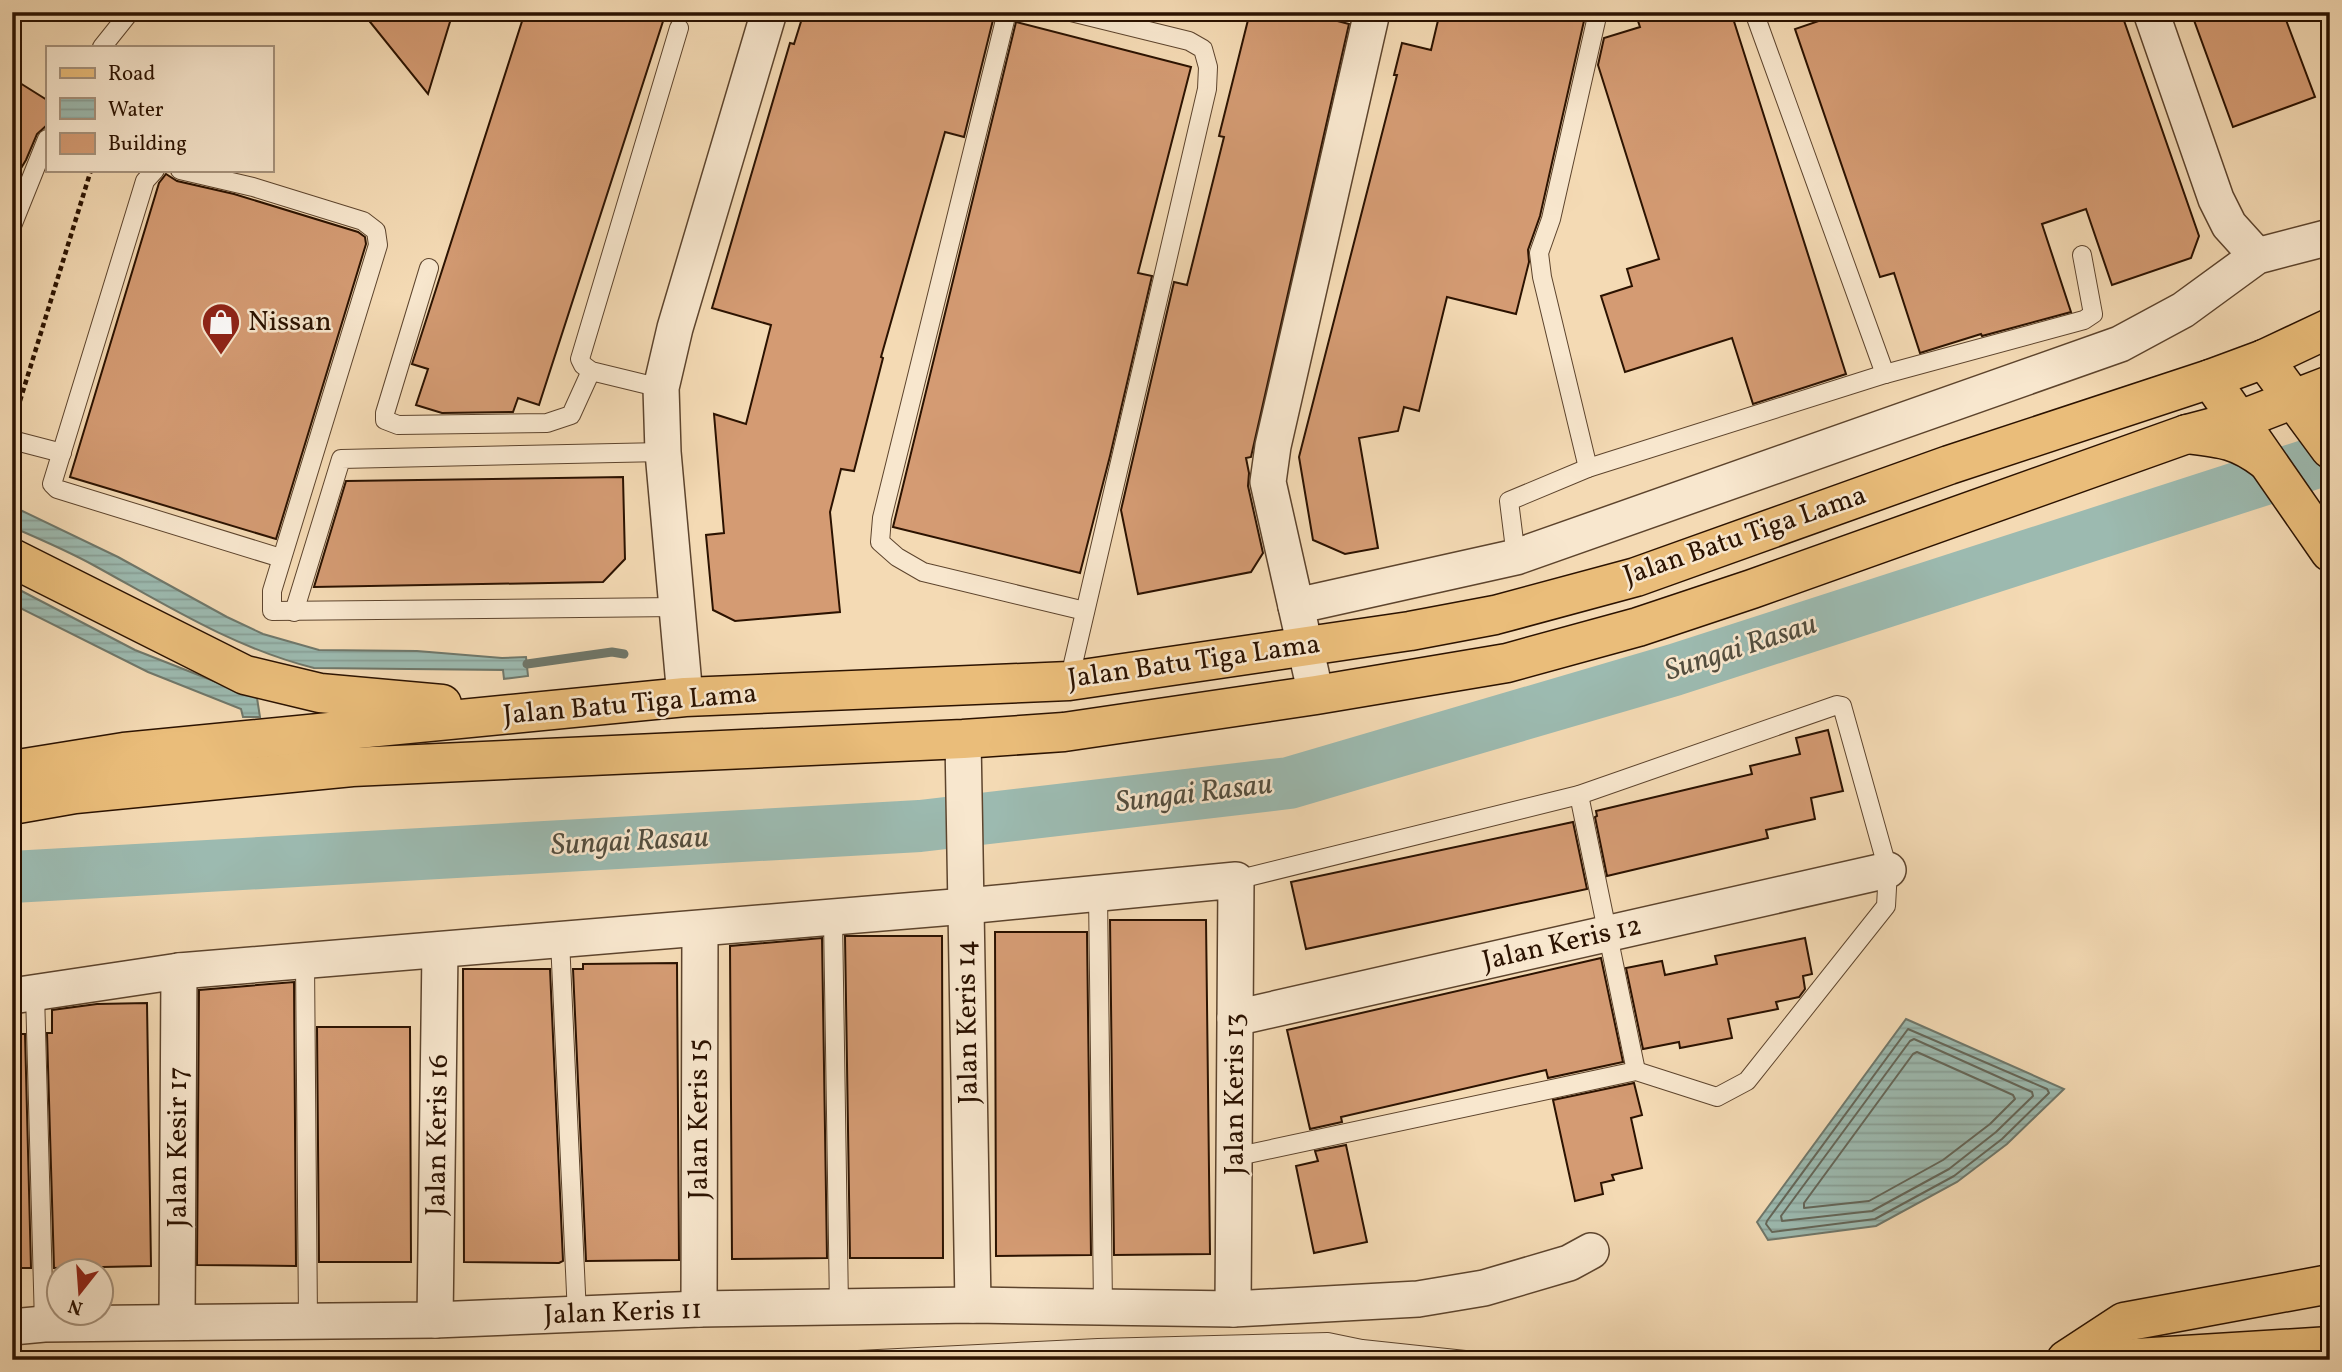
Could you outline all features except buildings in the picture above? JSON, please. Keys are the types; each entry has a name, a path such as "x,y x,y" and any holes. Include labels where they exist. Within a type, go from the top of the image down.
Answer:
{"main road":[{"name":"Jalan Batu Tiga Lama","path":"12,770 124,752 685,697 1069,681 1410,631 1495,615 1636,576 1949,465 2210,379 2264,359 2330,328"},
{"path":"2264,359 2320,416"},
{"path":"2210,379 2330,552"},
{"name":"Jalan Batu Tiga Lama","path":"12,805 75,794 352,767 1064,732 1316,695 1507,663 1638,627 1752,589 2187,434 2253,443 2320,416"},
{"path":"12,558 245,675 320,693 534,712"},
{"path":"2066,1360 2124,1322 2330,1284"},
{"path":"2104,1360 2330,1346"}],"street":[{"path":"685,697 663,452 661,388 675,328 769,12"},
{"path":"1316,695 1268,482 1271,458 1372,12"},
{"path":"2151,12 2216,199 2230,225 2257,256"},
{"path":"1296,606 1516,557 2120,344 2183,310 2257,256 2330,237"},
{"name":"Jalan Keris 14","path":"963,739 973,1305"},
{"name":"Jalan Keris 12","path":"1235,1018 1888,870"},
{"path":"24,994 179,971 833,918 966,891 1098,893 1236,880"},
{"name":"Jalan Keris 13","path":"1233,1309 1236,880"},
{"name":"Jalan Keris 15","path":"699,1309 700,929"},
{"name":"Jalan Keris 16","path":"435,1320 440,950"},
{"name":"Jalan Kesir 17","path":"177,1322 179,971"},
{"name":"Jalan Keris 11","path":"28,1325 435,1320 699,1309 973,1305 1233,1309 1418,1299 1484,1287 1569,1263 1591,1251"}],"lane":[{"path":"104,46 130,12"},
{"path":"1007,12 882,518 880,542 897,557 923,572 1085,611"},
{"path":"1069,681 1207,89 1208,67 1203,49 1189,41 1071,12"},
{"path":"1588,468 1542,277 1539,253 1552,219 1598,12"},
{"path":"1754,12 1885,374"},
{"path":"661,388 591,371 580,359 679,28"},
{"path":"12,226 46,141"},
{"path":"153,172 145,181 52,484 57,488 281,558"},
{"path":"189,172 253,187 363,221 376,232 378,245 281,558 272,591 272,611 678,607"},
{"path":"1516,557 1509,500 1588,468 1885,374 2084,320 2093,314 2082,255"},
{"path":"429,268 385,420 398,425 547,423 571,415 591,371"},
{"path":"12,440 62,453"},
{"path":"294,612 341,459 663,452"},
{"path":"1234,1157 1636,1071 1717,1097 1747,1081 1885,906 1888,870 1842,706 1831,706 1579,795 1236,880"},
{"path":"1579,795 1636,1071"},
{"path":"1098,893 1103,1307"},
{"path":"833,918 839,1307"},
{"path":"560,940 577,1315"},
{"path":"305,961 308,1321"},
{"path":"24,994 28,1325"},
{"path":"858,1360 1098,1348 1328,1342 1362,1349 1465,1360"}],"path":[{"path":"12,425 91,172"}],"water":[{"path":"12,506 118,557 263,634 319,650 417,651 502,658 526,657 528,676 504,679 503,670 314,668 285,659 201,624 54,545 12,527"},
{"path":"12,586 135,650 257,698 260,717 243,717 241,709 148,672 12,604"},
{"path":"1906,1019 2064,1089 2007,1144 1957,1182 1876,1226 1768,1240 1757,1222"}],"waterway":[{"name":"Sungai Rasau","path":"12,877 920,826 1289,783 1674,670 2330,458"},
{"path":"527,664 612,652 624,654"}],"place":[{"name":"Nissan","path":"221,356"}]}
